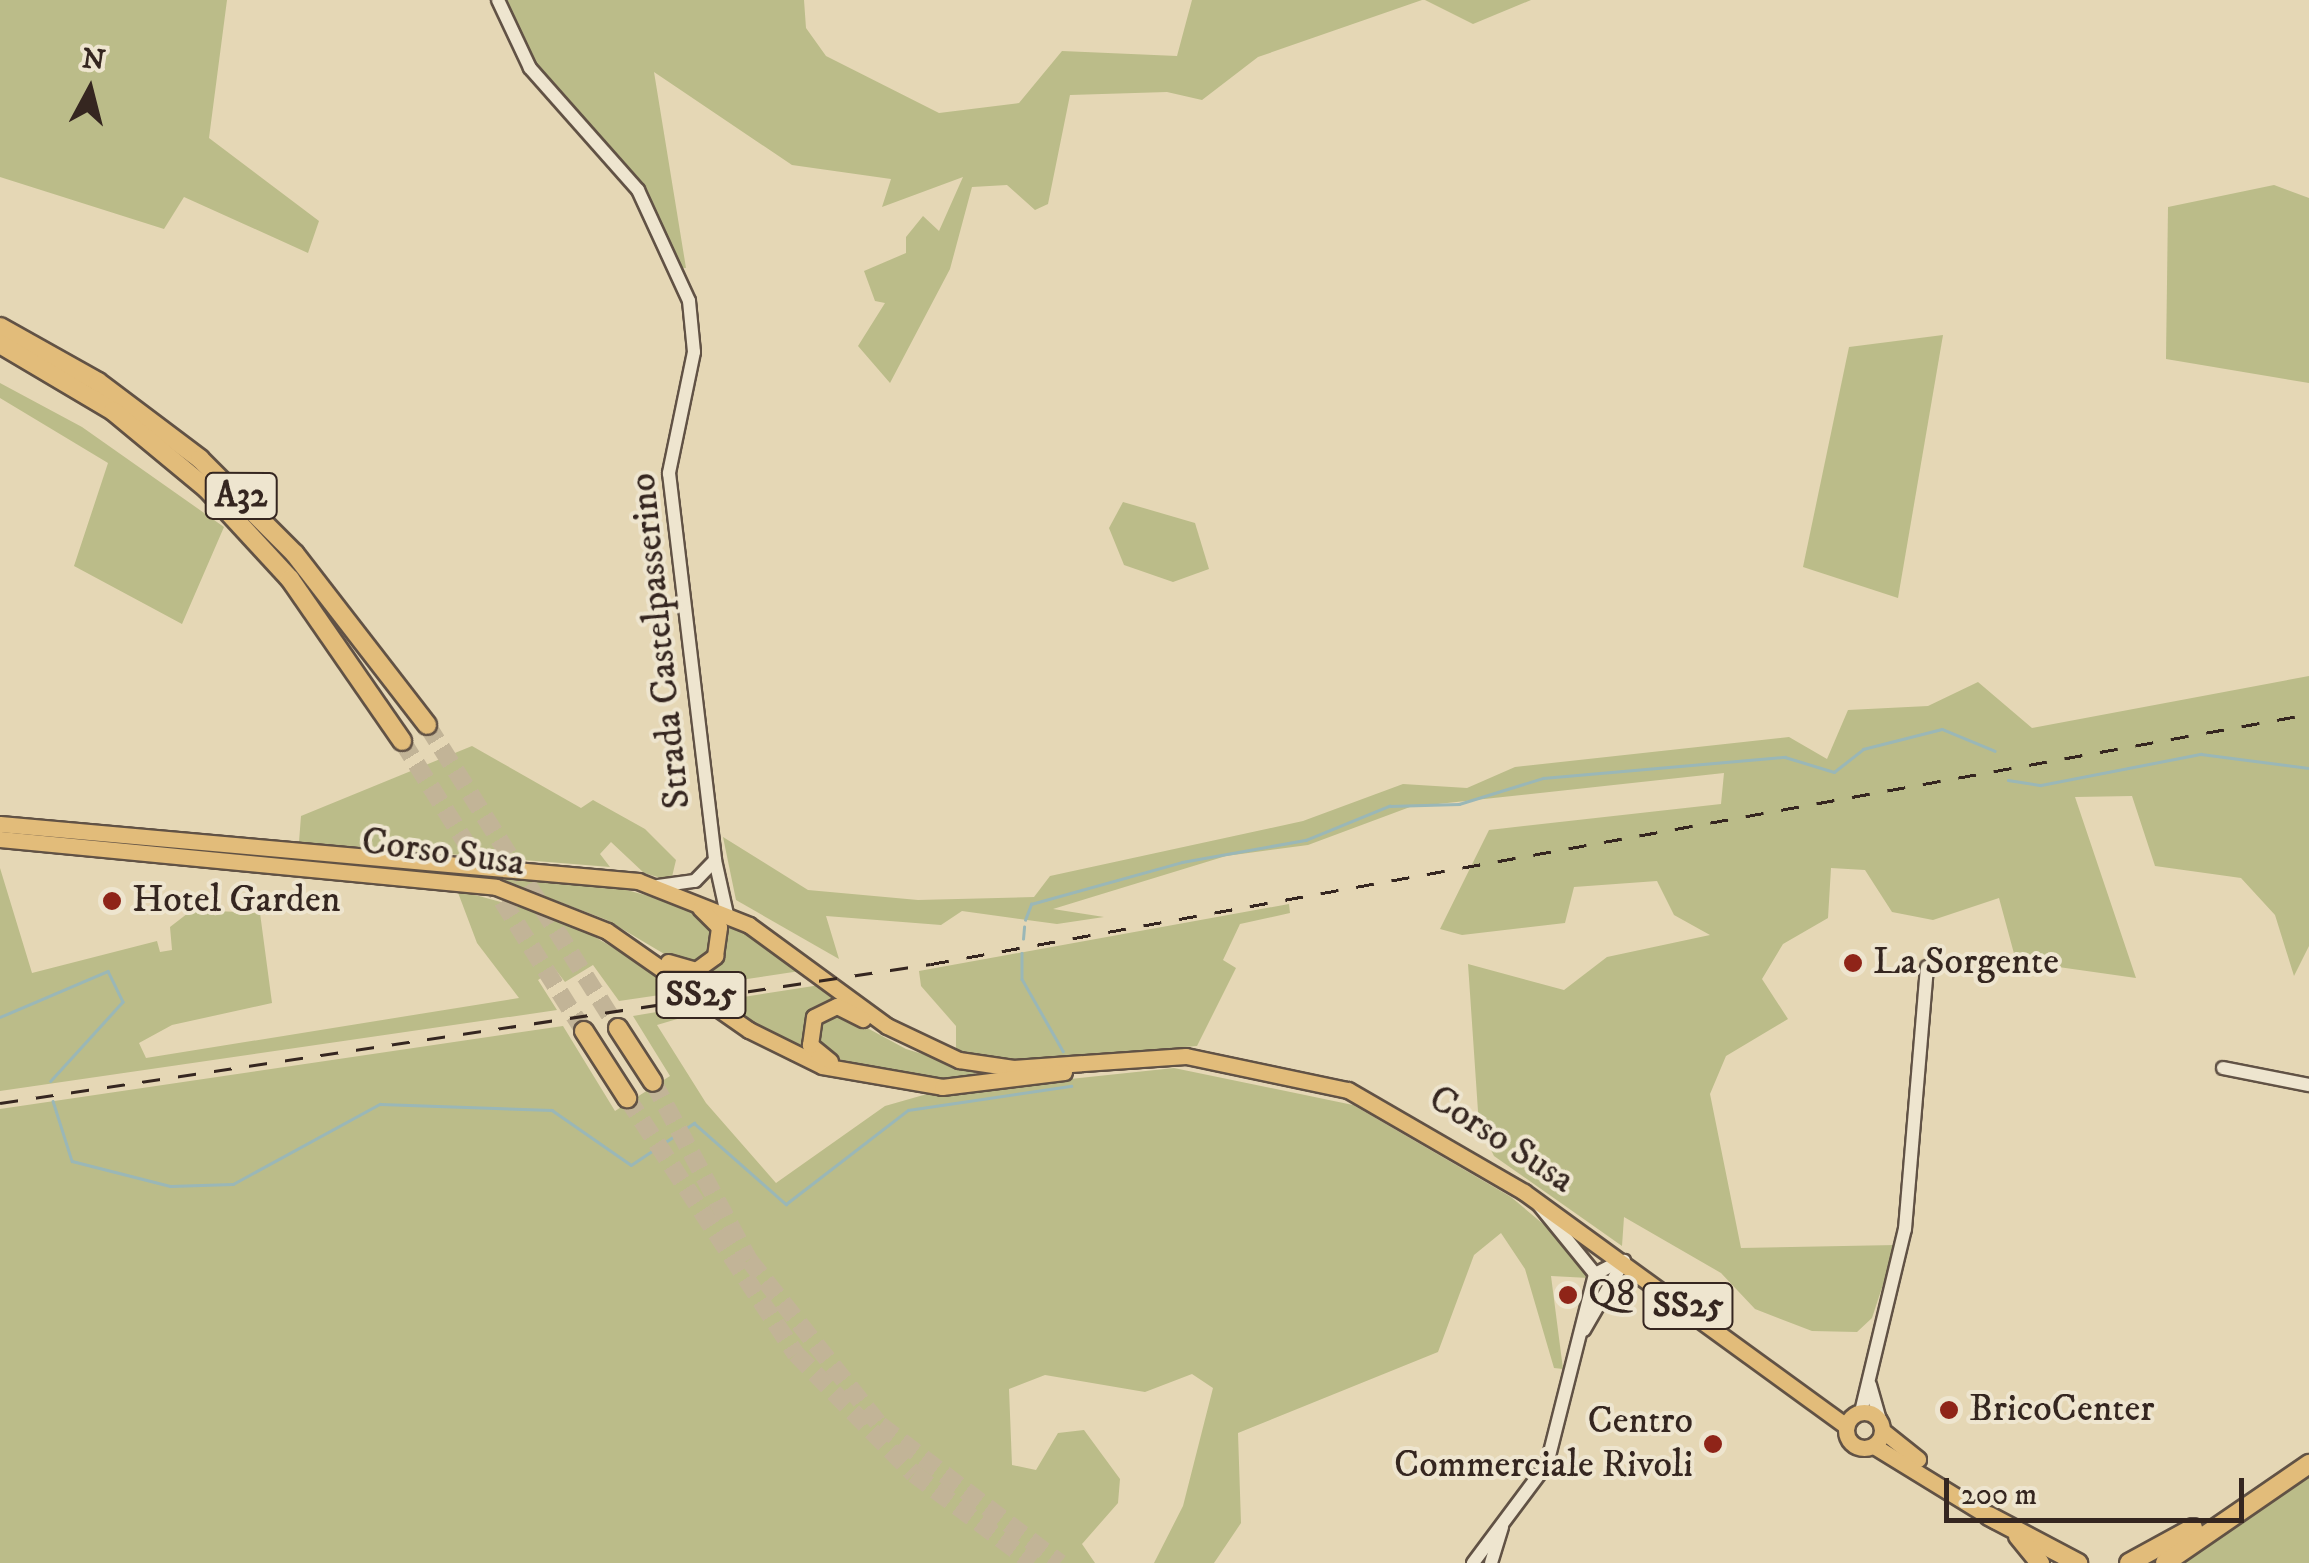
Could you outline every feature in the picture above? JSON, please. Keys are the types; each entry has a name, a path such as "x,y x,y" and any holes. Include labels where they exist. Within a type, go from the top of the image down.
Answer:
{"highway":[{"name":"A32","path":"0,327 98,382 200,458 295,554 427,725"},
{"name":"A32","path":"0,344 112,411 207,489 290,579 402,741"},
{"path":"618,1028 653,1082"},
{"path":"584,1030 627,1098"},
{"path":"2148,1563 2309,1464"},
{"path":"2129,1563 2274,1486"},
{"path":"1989,1516 2078,1563"},
{"path":"2165,1563 2210,1528"},
{"path":"2018,1536 2040,1563"}],"main road":[{"name":"Corso Susa","path":"0,824 658,886 728,914 924,1048 996,1067 1126,1057 1205,1058 1369,1098 1535,1199 1799,1384 1854,1417"},
{"name":"Corso Susa","path":"0,839 466,882 520,894 607,932 771,1042 891,1083 993,1084 1126,1057"},
{"path":"607,932 685,970 710,961 720,940 716,920 658,886"},
{"path":"891,1083 818,1056 809,1039 814,1017 845,1008 924,1048"},
{"name":"SS25","path":"1942,1482 1874,1446 1854,1445 1854,1417 1881,1426 1942,1482 2057,1563"},
{"path":"1874,1446 1881,1426"}],"street":[{"name":"Strada Castelpasserino","path":"498,0 530,68 638,190 690,301 694,352 670,498 715,860 728,914"},
{"name":"Strada Castelpasserino","path":"658,886 703,878 715,860"},
{"path":"1854,1417 1868,1379 1905,1228 1928,966"},
{"path":"2224,1068 2309,1085"},
{"path":"1535,1199 1595,1274"},
{"path":"1595,1274 1624,1261"},
{"path":"1579,1336 1624,1261"},
{"path":"1473,1563 1552,1453 1595,1274"},
{"path":"1868,1379 1881,1426"},
{"path":"1491,1563 1505,1520"}],"green space":[{"path":"0,0 227,0 209,138 319,221 308,253 184,197 164,229 0,177"},
{"path":"500,0 804,0 806,28 826,56 939,113 1019,103 1062,51 1177,56 1192,0 1422,0 1258,57 1202,100 1167,92 1070,95 1048,204 1035,210 1007,185 972,187 950,269 890,383 858,346 885,303 875,301 864,271 906,253 906,237 923,216 939,231 963,177 882,207 891,179 792,165 654,72 686,268 670,267 650,210 555,100"},
{"path":"1425,0 1531,0 1473,24"},
{"path":"2274,185 2309,198 2309,383 2166,359 2168,207"},
{"path":"1943,335 1898,598 1803,567 1849,347"},
{"path":"0,383 82,427 224,527 182,624 74,566 108,463 0,398"},
{"path":"1123,502 1195,523 1209,569 1173,582 1124,565 1109,528"},
{"path":"2309,676 2309,946 2294,976 2275,915 2241,878 2155,866 2132,796 2075,797 2136,978 2016,961 1999,898 1933,920 1892,912 1865,870 1831,868 1828,918 1783,944 1762,979 1788,1019 1726,1056 1710,1094 1741,1248 1896,1245 1872,1318 1857,1332 1812,1331 1755,1309 1721,1273 1624,1217 1622,1246 1494,1156 1479,1126 1468,964 1564,990 1607,957 1710,935 1674,915 1657,881 1574,887 1565,923 1462,935 1440,929 1489,830 1721,804 1724,773 1410,807 1308,845 1226,856 1053,909 1104,917 1057,924 962,911 941,925 826,916 839,959 736,900 723,837 808,890 918,900 1034,897 1050,876 1303,821 1403,784 1467,788 1515,767 1789,737 1827,759 1848,710 1928,706 1978,682 2032,728"},
{"path":"472,746 581,808 593,800 645,829 676,860 671,881 644,873 611,842 600,854 610,867 299,842 301,816"},
{"path":"0,868 32,973 157,941 160,952 172,950 170,927 192,910 260,913 272,1003 172,1025 139,1043 146,1058 519,998 477,943 457,890 566,920 687,991 619,1001 593,965 565,982 555,969 538,980 557,1010 0,1091"},
{"path":"510,875 605,884 692,908 713,925 715,944 701,961 671,958 607,920 497,878"},
{"path":"1289,904 1290,913 1240,924 1223,960 1236,968 1197,1046 1017,1061 956,1052 956,1026 921,986 919,971"},
{"path":"718,916 755,937 800,971 700,986 682,972 722,953"},
{"path":"820,985 844,1003 820,1004 808,1018 813,1056 718,1001"},
{"path":"692,1006 694,1014 657,1025 706,1103 776,1183 885,1106 927,1094 1174,1068 1353,1105 1511,1197 1586,1260 1589,1278 1551,1276 1563,1369 1554,1368 1525,1269 1501,1233 1474,1255 1438,1352 1238,1433 1241,1523 1214,1563 1154,1563 1183,1506 1213,1388 1192,1374 1145,1392 1045,1375 1009,1389 1012,1465 1036,1470 1058,1433 1084,1430 1120,1479 1118,1503 1082,1544 1095,1563 0,1563 0,1109 563,1026 615,1111 670,1076 633,1016"},
{"path":"834,1010 906,1049 975,1070 975,1077 937,1081 829,1057 816,1047 815,1022"},
{"path":"2309,1475 2309,1563 2181,1563 2252,1511"}],"waterway":[{"path":"1025,920 1031,904 1182,862 1306,840 1389,806 1459,804 1543,778 1785,757 1834,772 1863,749 1942,729 1995,751"},
{"path":"2008,780 2041,785 2201,754 2309,768"},
{"path":"1023,939 1024,927"},
{"path":"1022,953 1022,979 1063,1051"},
{"path":"0,1017 108,971 123,1002 51,1081"},
{"path":"53,1101 72,1161 170,1186 233,1184 380,1104 552,1110 631,1165 694,1123 786,1204 908,1110 1071,1086"}],"tunnel":[{"path":"427,725 618,1028"},
{"path":"402,741 584,1031"},
{"path":"653,1082 749,1260 880,1425 1060,1563"},
{"path":"627,1098 796,1354 914,1474 1033,1563"}],"railway":[{"path":"0,1103 931,964 2309,714"}],"place":[{"name":"Hotel Garden","path":"112,901"},
{"name":"La Sorgente","path":"1853,963"},
{"name":"Q8","path":"1568,1295"},
{"name":"BricoCenter","path":"1949,1410"},
{"name":"Centro Commerciale Rivoli","path":"1713,1444"}]}
